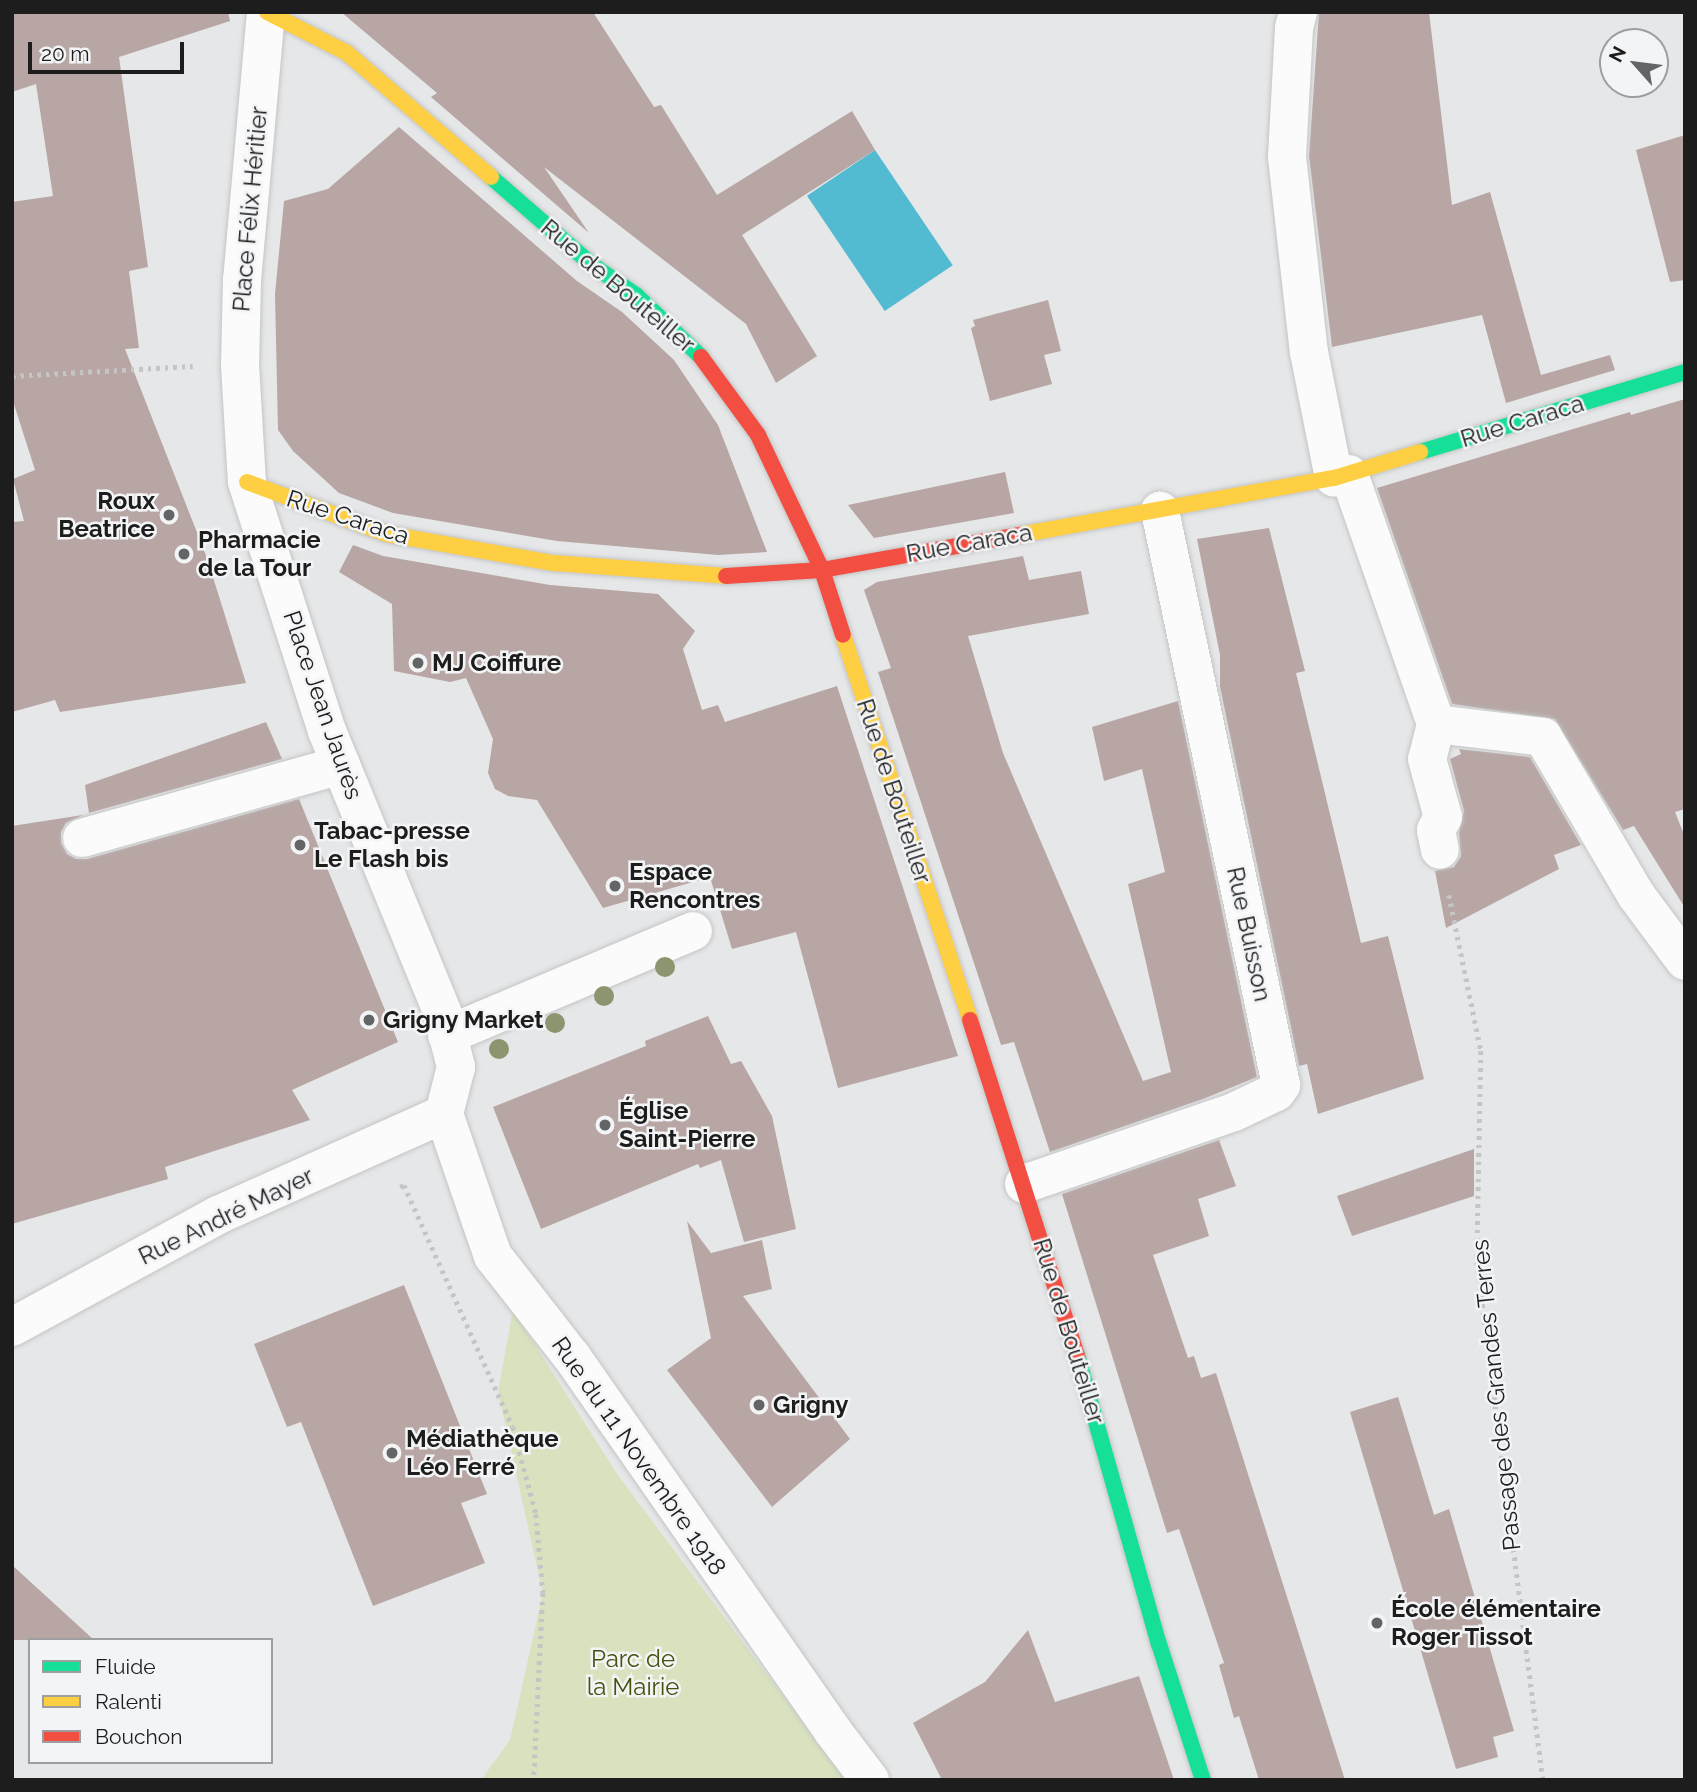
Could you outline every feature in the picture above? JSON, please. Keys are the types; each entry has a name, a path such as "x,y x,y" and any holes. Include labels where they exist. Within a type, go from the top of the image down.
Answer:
{"street":[{"name":"Place Félix Héritier","path":"240,365 242,278 266,12"},
{"name":"Rue de Bouteiller","path":"266,12 346,52 591,264 636,295 696,350 758,435 822,570 1024,1184 1203,1780"},
{"path":"1298,12 1294,28 1287,157 1309,352 1342,476 1436,724 1427,759 1443,817 1436,830 1440,850"},
{"name":"Place Jean Jaurès","path":"240,365 247,482 341,765 442,1012 456,1067 444,1114"},
{"name":"Rue Caraca","path":"247,482 387,534 554,563 718,577 822,570 1342,476 1685,372"},
{"name":"Rue Buisson","path":"1024,1184 1234,1112 1276,1092 1280,1085 1160,511"},
{"path":"1436,724 1543,737 1636,895 1685,961"},
{"path":"82,838 341,765"},
{"path":"447,1035 693,932"},
{"name":"Rue André Mayer","path":"13,1323 218,1215 444,1114"},
{"name":"Rue du 11 Novembre 1918","path":"444,1114 493,1256 572,1357 831,1730 870,1780"}],"path":[{"path":"12,376 240,365"},
{"name":"Passage des Grandes Terres","path":"1440,850 1481,1051 1477,1262 1543,1780"},
{"path":"372,1146 387,1192 404,1185 513,1427 536,1514 543,1593 534,1780"}],"green space":[{"name":"Parc de la Mairie","path":"513,1310 617,1474 846,1780 481,1780 510,1740 543,1593 498,1392"}],"water":[{"path":"875,150 953,265 885,311 807,196"}],"building":[{"path":"12,12 228,12 230,21 119,57 148,267 129,271 139,348 125,349 207,558 246,683 60,712 55,700 12,712 12,522 24,521 13,479 35,470 12,398 12,202 53,196 36,84 12,92"},
{"path":"341,12 593,12 654,107 661,105 717,195 852,111 875,150 742,235 817,356 776,383 746,324 544,167 589,233 431,97 437,93"},
{"path":"1319,12 1429,12 1452,205 1490,192 1541,375 1610,355 1615,370 1506,403 1482,315 1332,347 1309,156"},
{"path":"399,127 577,281 622,312 674,360 718,425 767,552 718,555 557,541 393,513 339,493 293,451 278,430 275,294 284,201 328,189"},
{"path":"1685,135 1685,280 1670,282 1636,150"},
{"path":"1048,300 1061,351 1044,355 1052,384 990,401 971,328 975,326 973,320"},
{"path":"1685,399 1685,809 1675,812 1685,837 1685,908 1634,826 1623,830 1555,719 1452,704 1377,488 1630,412 1631,415"},
{"path":"1005,472 1014,513 874,538 848,505"},
{"path":"1269,528 1305,671 1296,673 1361,943 1388,936 1424,1079 1318,1114 1307,1064 1299,1066 1220,687 1220,655 1197,539"},
{"path":"353,545 383,556 550,585 658,594 695,631 683,649 702,710 718,705 725,722 837,686 958,1056 838,1088 796,932 732,949 710,877 603,908 537,800 508,796 495,789 488,773 493,739 466,678 450,682 394,671 392,604 339,572"},
{"path":"1023,556 1029,580 1081,571 1089,614 968,636 1003,753 1143,1081 1171,1072 1128,884 1165,872 1142,769 1104,781 1092,727 1178,701 1257,1077 1203,1099 1050,1152 1014,1042 1001,1045 878,672 891,668 864,590 877,582"},
{"path":"266,722 282,759 89,813 85,785"},
{"path":"1459,749 1530,757 1581,845 1554,855 1559,869 1446,928 1435,871 1454,867 1461,856 1459,833 1464,811 1450,759 1461,754"},
{"path":"299,799 398,1042 292,1090 310,1120 165,1167 168,1179 12,1224 12,826 83,815 66,823 61,832 61,843 67,854 76,859 87,859"},
{"name":"Église Saint-Pierre","path":"708,1016 731,1064 741,1061 772,1116 796,1229 744,1242 721,1160 700,1168 698,1164 541,1229 493,1107 646,1046 645,1041"},
{"path":"1219,1140 1236,1186 1198,1199 1209,1236 1153,1255 1188,1358 1194,1356 1201,1378 1216,1373 1345,1780 1259,1780 1239,1716 1234,1718 1219,1665 1224,1663 1179,1529 1167,1533 1062,1194"},
{"path":"1474,1149 1474,1196 1352,1236 1337,1196"},
{"name":"Grigny","path":"687,1221 711,1253 762,1240 772,1289 743,1296 850,1439 772,1507 667,1370 711,1338"},
{"name":"Médiathèque Léo Ferré","path":"404,1285 487,1494 461,1503 485,1563 373,1606 301,1422 287,1427 254,1344"},
{"path":"1398,1397 1434,1515 1449,1509 1514,1731 1493,1737 1498,1757 1456,1769 1350,1412"},
{"path":"12,1565 92,1638 28,1638 12,1640"},
{"path":"1028,1630 1055,1702 1139,1676 1174,1780 942,1780 913,1723 985,1682"}],"traffic: fast":[{"path":"491,177 591,264 636,295 701,357"},
{"path":"1420,452 1685,372"},
{"path":"1077,1355 1159,1644 1203,1780"}],"traffic: slow":[{"path":"267,12 347,53 491,177"},
{"path":"1019,535 1334,478 1420,452"},
{"path":"247,482 387,534 554,563 726,576"},
{"path":"843,635 970,1020"}],"traffic: jam":[{"path":"701,357 758,435 822,570 843,635"},
{"path":"726,576 822,570 1019,535"},
{"path":"970,1020 1077,1355"}],"place":[{"name":"Roux Beatrice","path":"169,515"},
{"name":"Pharmacie de la Tour","path":"184,554"},
{"name":"MJ Coiffure","path":"418,663"},
{"name":"Tabac-presse Le Flash bis","path":"300,845"},
{"name":"Espace Rencontres","path":"615,886"},
{"name":"Grigny Market","path":"369,1020"},
{"name":"Église Saint-Pierre","path":"605,1125"},
{"name":"Grigny","path":"759,1405"},
{"name":"Médiathèque Léo Ferré","path":"392,1453"},
{"name":"École élémentaire Roger Tissot","path":"1377,1623"}]}
